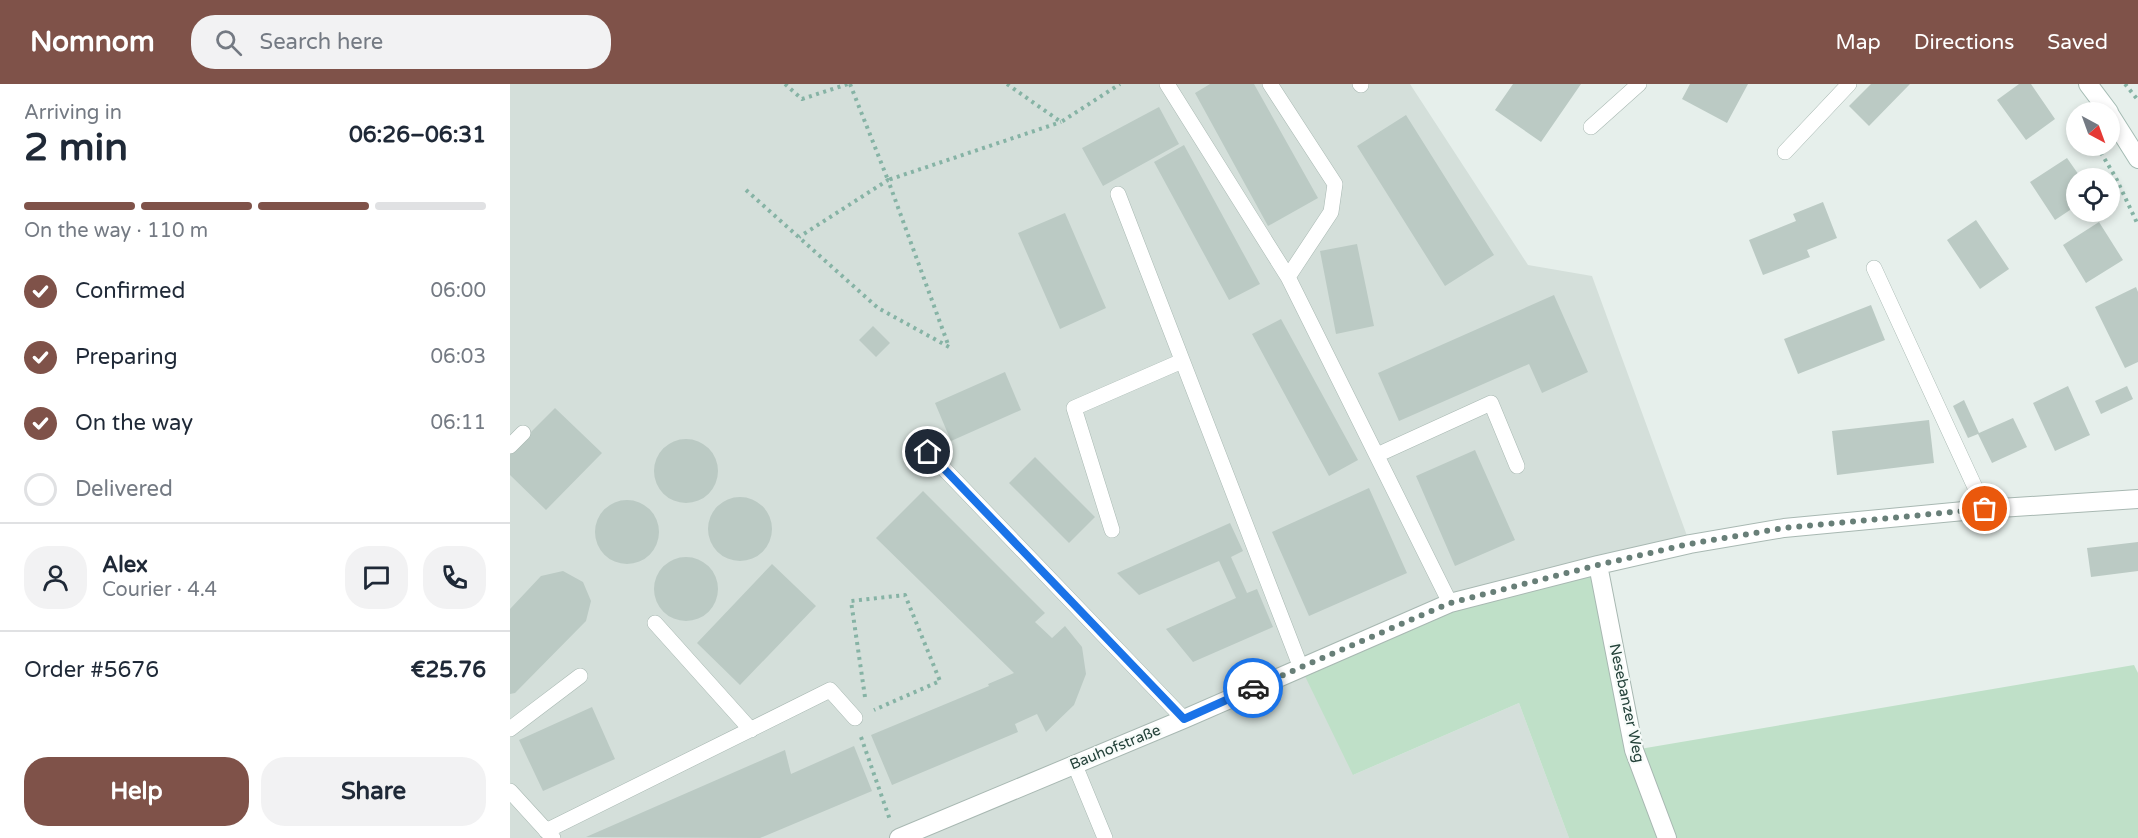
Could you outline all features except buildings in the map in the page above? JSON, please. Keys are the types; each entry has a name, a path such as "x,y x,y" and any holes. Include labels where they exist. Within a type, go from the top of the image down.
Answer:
{"street":[{"path":"2088,84 2101,102"},
{"path":"2120,130 2138,159"},
{"name":"Bauhofstraße","path":"895,833 1184,719 1450,603 1689,544 1784,528 1985,509 2138,499"},
{"name":"Nesebanzer Weg","path":"1598,565 1634,750 1668,838"}],"lane":[{"path":"1167,84 1288,276 1450,603"},
{"path":"1270,84 1335,184 1331,212 1288,276"},
{"path":"1591,127 1639,84"},
{"path":"1785,152 1849,84"},
{"path":"1118,194 1301,668"},
{"path":"1874,268 1985,509"},
{"path":"1112,530 1074,408 1182,361"},
{"path":"1377,455 1491,403 1517,466"},
{"path":"510,446 523,433"},
{"path":"928,452 1184,719"},
{"path":"655,623 751,730"},
{"path":"510,729 580,676"},
{"path":"510,791 550,835 830,690 861,715"},
{"path":"1074,764 1106,838"}],"path":[{"path":"746,190 878,309 949,346 888,180 849,84 801,99 785,84"},
{"path":"1007,84 1061,122"},
{"path":"799,237 888,180 1061,122 1120,84"},
{"path":"2125,84 2138,100"},
{"path":"2103,156 2138,225"},
{"path":"861,715 940,681 905,595 851,601 861,715 895,833"}],"shaded area":[{"path":"510,84 1410,84 1528,265 1592,276 1690,544 1598,565 1353,775 1519,703 1569,838 510,838"}],"green space":[{"path":"1598,565 1634,750 2134,665 2138,673 2138,838 1569,838 1519,703 1353,775 1301,668 1450,603"}],"way so far":[{"path":"1253,688 1450,603 1598,565 1689,544 1784,528 1985,509"}],"route":[{"path":"928,452 1184,719 1253,688"}]}
